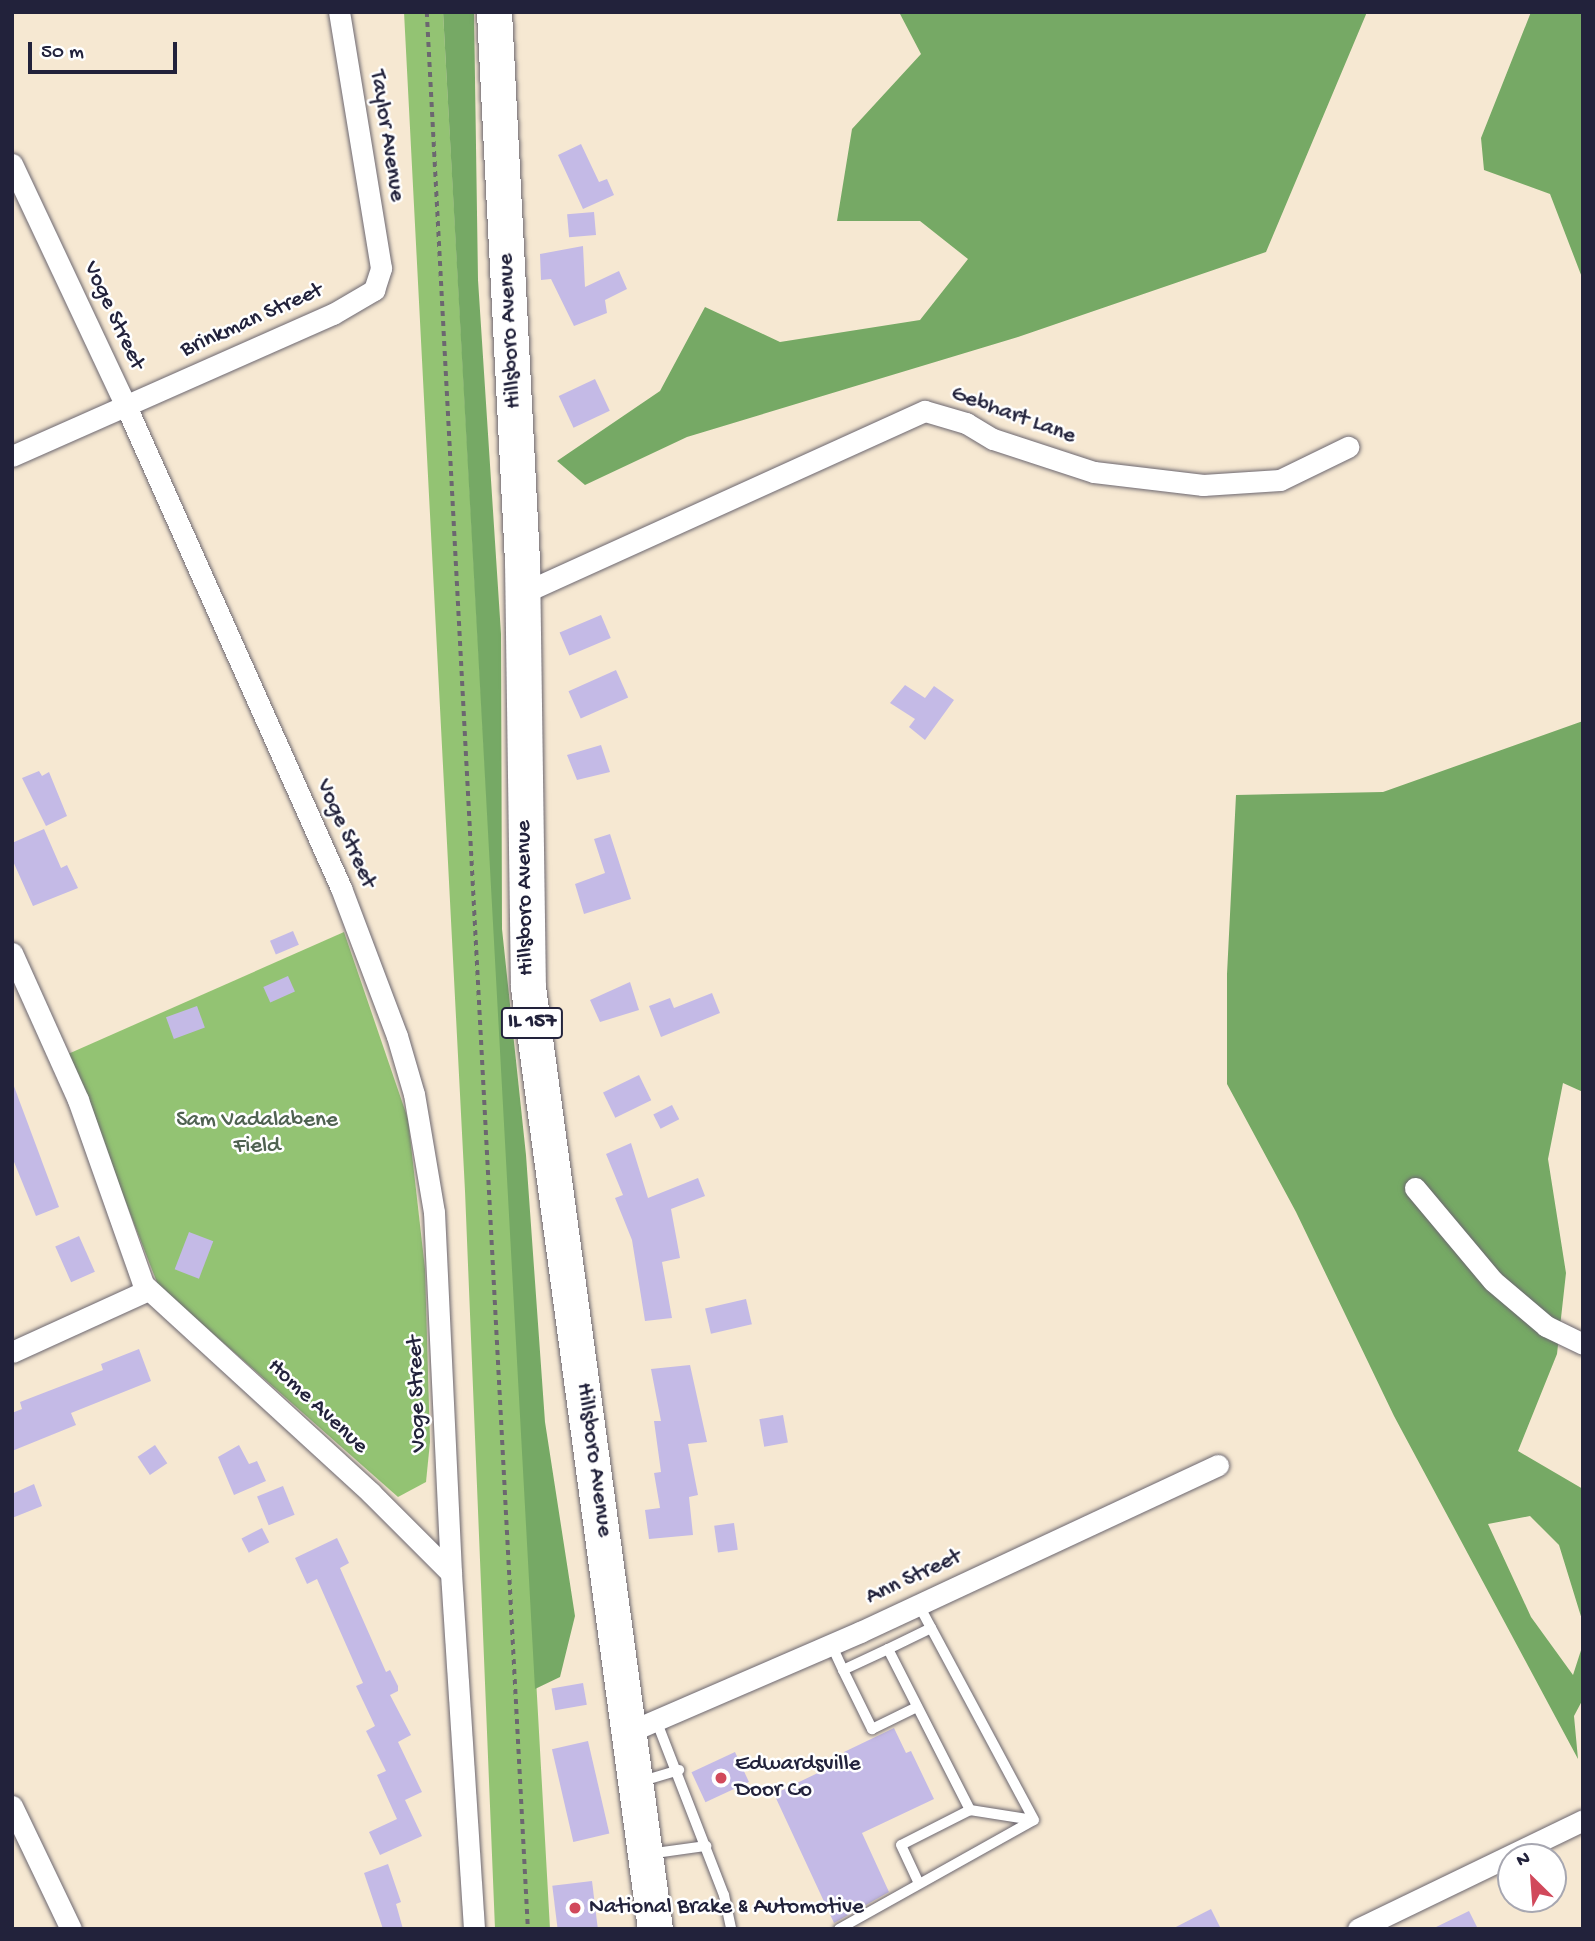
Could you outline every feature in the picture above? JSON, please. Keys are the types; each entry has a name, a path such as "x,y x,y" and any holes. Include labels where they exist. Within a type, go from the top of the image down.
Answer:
{"main road":[{"name":"Hillsboro Avenue","path":"494,12 523,593 528,987 643,1726 636,1783 655,1929"}],"street":[{"name":"Taylor Avenue","path":"339,12 381,268"},
{"name":"Voge Street","path":"12,164 126,406 341,888 393,1024 414,1094 435,1212 451,1573"},
{"name":"Brinkman Street","path":"12,456 358,302 374,290 381,268"},
{"name":"Gebhart Lane","path":"523,593 925,411 966,423 1015,448 1094,472 1203,485 1280,480 1348,447"},
{"name":"Home Avenue","path":"12,953 78,1100 136,1272 148,1290 371,1493 451,1573"},
{"path":"1415,1188 1493,1281 1546,1326 1583,1344"},
{"path":"12,1352 148,1290"},
{"name":"Ann Street","path":"643,1726 831,1644 1218,1465"},
{"path":"451,1573 474,1929"},
{"path":"13,1808 71,1929"},
{"path":"1358,1929 1392,1922 1583,1820"}],"lane":[{"path":"918,1604 1034,1820"},
{"path":"843,1670 931,1628"},
{"path":"831,1644 872,1729 917,1707"},
{"path":"888,1649 970,1810"},
{"path":"643,1726 679,1770 731,1929"},
{"path":"636,1783 679,1770"},
{"path":"918,1881 901,1845 970,1810 1034,1820"},
{"path":"839,1929 900,1896 918,1881 1034,1820"},
{"path":"645,1854 706,1846"}],"path":[{"path":"427,12 528,1929"}],"green space":[{"path":"404,12 443,12 550,1929 495,1929 465,1191"},
{"path":"443,12 474,12 478,280 501,634 502,929 526,1155 545,1422 575,1616 560,1677 535,1689"},
{"path":"899,12 1367,12 1266,252 1018,337 687,437 585,485 557,461 660,391 705,307 780,342 920,320 968,259 920,221 837,221 852,129 921,54"},
{"path":"1531,12 1583,12 1583,280 1550,194 1484,170 1481,138"},
{"path":"1583,721 1583,1092 1563,1083 1548,1159 1566,1273 1557,1354 1518,1451 1583,1489 1583,1623 1559,1545 1530,1516 1488,1524 1531,1617 1573,1675 1583,1644 1583,1699 1574,1716 1578,1759 1394,1416 1296,1212 1227,1084 1227,974 1236,795 1383,792"},
{"name":"Sam Vadalabene Field","path":"344,932 408,1119 425,1269 430,1442 426,1482 398,1497 158,1285 68,1054"}],"building":[{"path":"581,144 599,182 607,179 614,195 583,209 558,155"},
{"path":"594,212 596,235 569,237 567,214"},
{"path":"583,246 585,287 619,271 627,289 605,300 607,313 574,326 551,279 541,280 540,254"},
{"path":"595,379 610,411 574,428 559,396"},
{"path":"601,615 611,638 569,656 560,633"},
{"path":"616,670 628,697 581,719 568,691"},
{"path":"905,685 925,698 934,686 954,700 925,740 909,727 915,719 890,703"},
{"path":"601,745 610,772 577,780 567,755"},
{"path":"39,771 42,776 49,772 67,816 46,826 22,778"},
{"path":"44,829 61,868 67,865 78,888 33,906 12,859 12,843"},
{"path":"610,834 631,899 584,914 575,884 605,873 594,839"},
{"path":"293,931 299,945 276,955 270,941"},
{"path":"288,976 295,992 270,1003 263,987"},
{"path":"630,982 639,1010 600,1022 590,1000"},
{"path":"712,993 720,1013 661,1037 649,1006 670,998 674,1008"},
{"path":"197,1006 205,1028 174,1039 166,1017"},
{"path":"639,1075 651,1100 615,1118 603,1093"},
{"path":"12,1081 59,1207 36,1216 12,1157"},
{"path":"672,1105 679,1119 661,1129 653,1115"},
{"path":"631,1143 648,1198 698,1178 705,1196 671,1209 680,1258 662,1262 672,1318 645,1321 632,1240 615,1198 623,1195 606,1154"},
{"path":"189,1232 213,1241 199,1279 175,1269"},
{"path":"79,1236 95,1272 71,1282 55,1247"},
{"path":"746,1299 752,1324 711,1334 705,1308"},
{"path":"139,1349 151,1381 71,1413 76,1425 12,1451 12,1413 22,1409 20,1402 103,1370 101,1364"},
{"path":"690,1365 707,1442 688,1444 698,1495 689,1497 693,1535 649,1539 645,1510 660,1508 654,1473 661,1472 654,1421 661,1421 651,1369"},
{"path":"783,1415 788,1443 764,1447 759,1419"},
{"path":"155,1445 167,1463 150,1475 138,1457"},
{"path":"239,1445 249,1464 257,1461 266,1481 234,1495 218,1457"},
{"path":"34,1484 42,1506 12,1518 12,1494"},
{"path":"283,1486 295,1515 269,1525 257,1496"},
{"path":"734,1523 738,1550 718,1553 714,1526"},
{"path":"262,1528 269,1542 249,1553 242,1538"},
{"path":"337,1538 349,1563 340,1568 386,1672 390,1670 398,1686 398,1691 390,1695 411,1735 398,1742 422,1792 405,1800 422,1836 380,1855 369,1832 397,1819 377,1775 386,1771 366,1731 375,1726 356,1686 363,1683 317,1579 307,1584 295,1558"},
{"path":"583,1683 587,1705 555,1710 551,1689"},
{"path":"894,1728 906,1753 911,1751 934,1799 862,1833 889,1892 834,1923 774,1794 847,1759 844,1752"},
{"path":"588,1741 609,1834 573,1842 552,1749"},
{"name":"Edwardsville Door Co","path":"735,1752 749,1782 705,1802 691,1772"},
{"path":"388,1864 401,1902 396,1904 403,1929 383,1929 364,1873"},
{"name":"National Brake & Automotive","path":"592,1881 598,1929 558,1929 552,1886"},
{"path":"1211,1909 1221,1929 1172,1929"},
{"path":"1469,1911 1478,1929 1432,1929"}],"place":[{"name":"Edwardsville Door Co","path":"721,1778"},
{"name":"National Brake & Automotive","path":"575,1908"}]}
